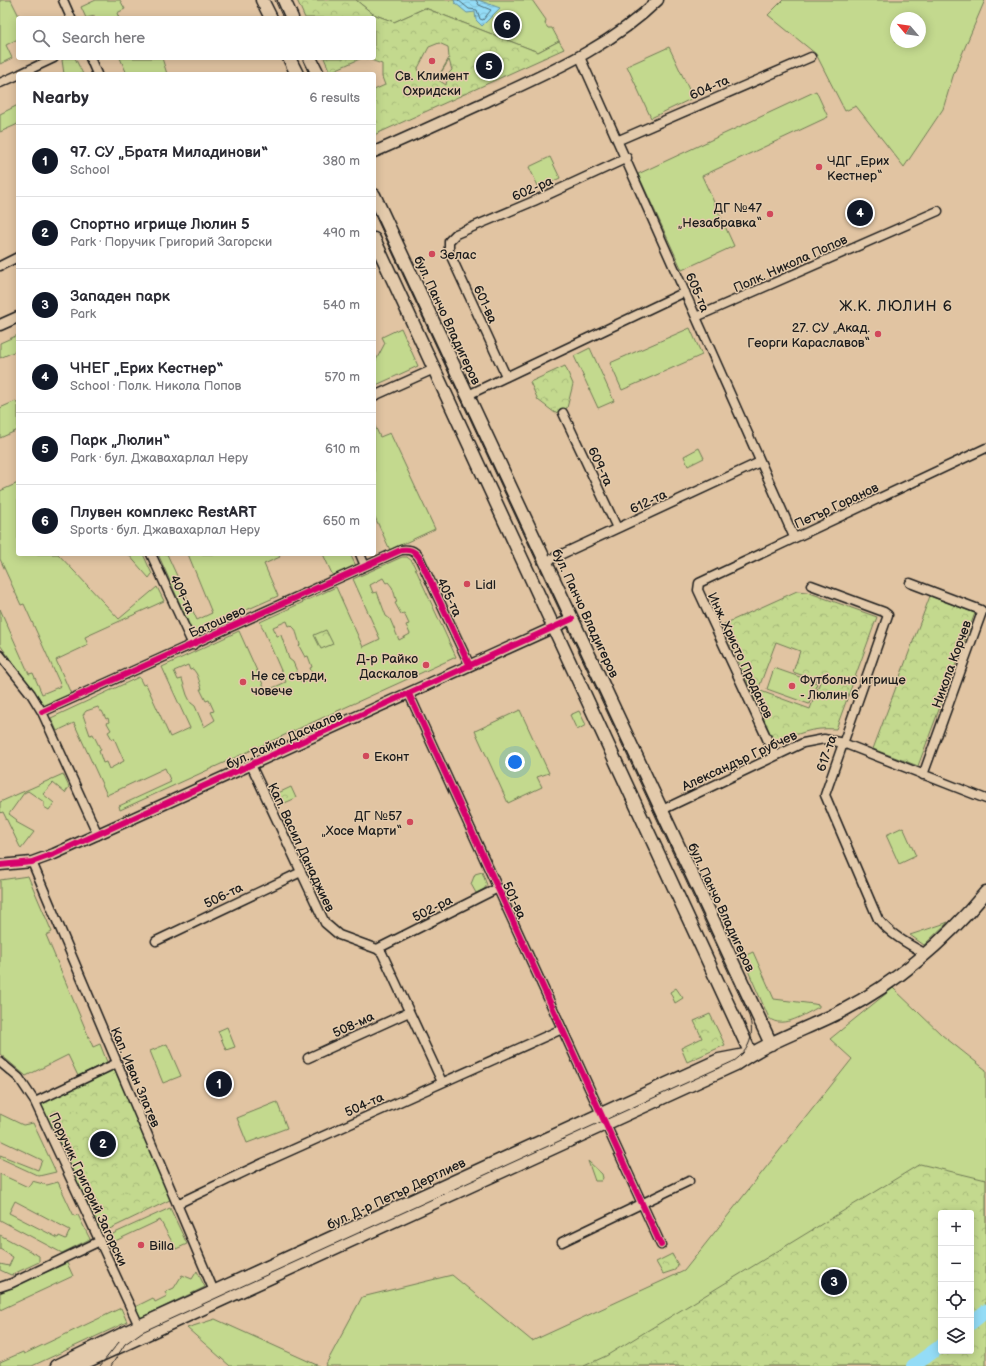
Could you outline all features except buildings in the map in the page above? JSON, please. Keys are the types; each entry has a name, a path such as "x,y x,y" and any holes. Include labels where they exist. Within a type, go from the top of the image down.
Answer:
{"main road":[{"path":"262,0 270,16"},
{"path":"284,0 291,16"},
{"path":"290,60 296,72"},
{"path":"311,60 317,72"},
{"name":"бул. Панчо Владигеров","path":"376,199 547,562 572,620 771,1044"},
{"path":"376,244 751,1054"},
{"name":"бул. Д-р Петър Дертлиев","path":"57,1366 141,1330 603,1119 718,1060 751,1054 854,1004 884,986 926,954 951,931 986,892"},
{"name":"бул. Д-р Петър Дертлиев","path":"78,1366 141,1330"}],"street":[{"path":"63,0 70,16"},
{"path":"376,151 529,82 580,57 629,26 658,0"},
{"name":"605-та","path":"580,57 619,140 794,537"},
{"name":"604-та","path":"619,140 810,57"},
{"path":"23,72 50,60"},
{"path":"91,60 96,72"},
{"path":"0,83 16,75"},
{"name":"602-ра","path":"448,241 456,234 534,201 627,158"},
{"name":"Полк. Никола Попов","path":"696,317 938,211"},
{"name":"601-ва","path":"448,241 449,252 506,376"},
{"path":"0,266 16,258"},
{"path":"468,395 685,292"},
{"path":"0,325 16,318"},
{"path":"376,395 434,369"},
{"name":"609-та","path":"563,413 617,528"},
{"name":"Петър Горанов","path":"698,585 700,581 986,448"},
{"name":"612-та","path":"547,562 760,462"},
{"name":"Батошево","path":"42,712 401,550"},
{"name":"405-та","path":"401,550 411,550 419,556 470,666"},
{"name":"409-та","path":"152,556 193,644"},
{"path":"361,556 365,566"},
{"name":"Никола Корчев","path":"910,583 981,610 982,612 923,775"},
{"name":"Инж. Христо Проданов","path":"698,585 698,590 775,756"},
{"name":"617-та","path":"811,585 884,612 888,615 825,795 878,919 886,929 898,938 926,954"},
{"name":"бул. Райко Даскалов","path":"0,865 32,862 54,854 572,620"},
{"path":"0,655 31,694 42,712 98,835"},
{"name":"501-ва","path":"409,694 661,1245"},
{"name":"Александър Грубчев","path":"662,810 803,743 824,739 843,743 986,799"},
{"name":"Кап. Васил Данаджиев","path":"251,765 325,923 339,935 377,949"},
{"name":"Кап. Иван Златев","path":"32,862 216,1296"},
{"name":"506-та","path":"156,941 301,872"},
{"name":"502-ра","path":"377,949 498,888"},
{"path":"377,949 382,953 442,1082"},
{"name":"508-ма","path":"308,1058 409,1012"},
{"name":"504-та","path":"177,1204 442,1082 562,1029"},
{"name":"Поручик Григорий Загорски","path":"0,1062 19,1078 35,1102 141,1330"},
{"path":"35,1102 117,1062"},
{"path":"562,1242 642,1202 689,1181"},
{"path":"0,1287 12,1283 100,1241"}],"green space":[{"path":"0,0 11,0 19,16 16,16 16,40 6,45 12,58 0,64"},
{"path":"96,0 120,0 125,9 117,13 118,16 85,16 81,7"},
{"path":"297,0 356,0 373,14 394,22 425,8 538,52 559,41 564,49 376,134 376,89 385,85 382,77 382,64 371,60 376,60 376,16 304,16","holes":["439,43 448,47 449,58 437,79 432,80 419,73 418,68 429,47","449,60 452,70 448,74 446,85 437,79"]},
{"path":"356,0 532,0 546,20 545,24 548,28 552,28 559,41 538,52 425,8 394,22 373,14"},
{"path":"783,0 985,0 954,73 943,109 904,167 856,106 845,111 816,54 768,15"},
{"path":"669,47 693,98 651,118 627,66"},
{"path":"62,60 76,60 82,72 64,72"},
{"path":"121,60 163,60 166,72 126,72"},
{"path":"325,60 357,60 330,72"},
{"path":"816,91 828,117 702,176 734,246 682,270 638,174"},
{"path":"16,106 16,125 0,132 0,114"},
{"path":"550,157 560,178 539,188 529,167"},
{"path":"401,328 418,366 376,385 376,360 385,343 382,337"},
{"path":"690,328 702,355 622,390 610,363"},
{"path":"16,336 16,351 0,358 0,343"},
{"path":"590,348 614,401 598,408 574,356"},
{"path":"565,366 573,384 567,408 555,413 538,400 530,382"},
{"path":"16,401 16,431 0,438 0,408"},
{"path":"376,428 380,437 390,433 435,529 390,550 376,519"},
{"path":"699,448 704,458 688,466 684,456"},
{"path":"16,484 16,556 60,556 119,619 157,587 164,601 85,637 88,645 56,660 72,696 46,708 0,645 0,609 29,674 33,673 42,694 61,686 24,604 21,605 0,559 0,491"},
{"path":"130,556 144,556 152,574 149,578"},
{"path":"159,556 168,556 197,620 212,613 189,556 279,556 280,557 264,564 278,596 208,627 211,634 196,640"},
{"path":"324,556 351,556 356,566 333,576"},
{"path":"402,557 407,557 412,561 456,657 120,810 119,806 171,782 165,768 107,795 74,723 57,731 51,718 139,677 143,685 146,684 170,737 190,728 162,667 239,631 266,691 286,682 260,622 336,587 363,647 380,639 353,579","holes":["383,578 386,583 388,582 393,590 397,602 395,603 401,614 404,613 409,624 406,625 410,634 399,640 390,619 386,616 377,592 373,593 370,585","287,621 289,626 291,625 295,629 300,645 299,646 305,657 308,656 312,667 310,668 313,676 302,683 293,662 289,659 281,635 277,636 273,627","188,665 190,670 193,669 202,689 200,689 206,701 209,700 214,711 211,712 215,720 204,727 195,706 191,703 187,695 182,679 178,680 174,671","98,707 106,719 108,718 109,722 107,723 111,730 108,732 112,739 114,738 124,761 109,769 106,762 103,763 99,751 101,750 93,734 90,735 83,715 86,711"]},
{"path":"797,591 807,592 877,617 836,729 812,730 797,734 775,744 722,625","holes":["776,642 800,651 793,672 820,682 810,709 758,690"]},
{"path":"930,596 975,613 918,766 873,749"},
{"path":"326,630 333,644 321,649 314,635"},
{"name":"Футболно игрище - Люлин 6","path":"774,668 817,683 809,704 767,689"},
{"path":"520,710 549,773 537,777 542,787 508,803 475,731"},
{"path":"579,711 586,725 577,730 570,715"},
{"path":"63,774 69,787 65,793 53,783 43,794 54,803 49,810 44,807 44,802 28,791 24,793 9,814 17,820 16,822 34,832 21,849 3,812 0,813 0,802"},
{"path":"291,787 296,798 280,805 276,794"},
{"path":"903,827 916,856 899,864 886,835"},
{"path":"482,872 487,885 484,889 476,893 471,884 475,874"},
{"path":"28,876 52,932 46,935 93,1047 100,1044 107,1062 78,1076 68,1055 26,1076 0,1054 0,880"},
{"path":"948,922 924,945 910,935 943,924"},
{"path":"753,952 774,999 814,1004 819,1005 819,1007 788,1021 781,1022 769,1018 742,957"},
{"path":"676,988 683,998 675,1003 670,992"},
{"path":"893,988 942,1035 986,1070 986,1324 974,1235 974,1210 938,1210 938,1354 943,1354 949,1366 325,1366 362,1297 452,1275 532,1341 684,1271 852,1059 830,1039"},
{"path":"710,1014 725,1045 687,1062 681,1048 702,1038 694,1021"},
{"path":"227,1027 235,1047 226,1050 218,1031"},
{"path":"167,1044 181,1076 163,1083 150,1051"},
{"path":"117,1063 174,1198 97,1235 35,1102"},
{"path":"277,1102 287,1128 247,1143 237,1118"},
{"path":"0,1114 23,1125 33,1123 56,1172 39,1176 0,1158 0,1155 38,1170 42,1160 0,1140"},
{"path":"588,1161 602,1174 603,1178 601,1181 595,1181"},
{"path":"920,1164 986,1180 986,1366 584,1366 606,1356"},
{"path":"0,1174 28,1187 32,1181 47,1185 58,1182 74,1216 78,1215 90,1239 62,1253 0,1220","holes":["15,1201 70,1230 66,1239 59,1236 58,1238 9,1213"]},
{"path":"170,1208 187,1244 176,1249 160,1220 113,1242 120,1258 118,1259 106,1237"},
{"path":"0,1235 39,1256 39,1262 11,1275 0,1270 0,1264 9,1266 13,1257 0,1249"},
{"path":"672,1254 678,1265 675,1270 663,1274 656,1262"},
{"path":"67,1263 73,1276 0,1310 0,1293"},
{"path":"197,1271 205,1287 140,1318 135,1307 153,1298 155,1302 167,1296 165,1292 174,1288 182,1275 192,1279"},
{"path":"121,1308 127,1322 32,1366 0,1366 0,1362 23,1352 24,1354"},
{"path":"215,1319 319,1366 230,1366 187,1328"}],"water":[{"path":"454,0 478,0 500,8 482,26 476,20 475,12 467,13 455,3"}],"waterway":[{"path":"974,1321 986,1311"},
{"path":"913,1366 938,1348"}],"tram line":[{"path":"275,0 282,16"},
{"path":"303,60 308,72"},
{"path":"111,1366 125,1344 142,1332 734,1061 744,1052 750,1041 751,1023 749,1016 376,217"},
{"path":"100,1366 119,1342"}],"cycle path":[{"path":"42,712 401,550 411,550 419,557 470,666"},
{"path":"0,865 32,862 54,854 572,619"},
{"path":"409,694 661,1245"}],"place":[{"name":"Плувен комплекс RestART","path":"507,25"},
{"name":"Св. Климент Охридски","path":"432,61"},
{"name":"Парк „Люлин“","path":"489,66"},
{"name":"ЧДГ „Ерих Кестнер“","path":"819,167"},
{"name":"ЧНЕГ „Ерих Кестнер“","path":"860,213"},
{"name":"ДГ №47 „Незабравка“","path":"770,214"},
{"name":"Зелас","path":"432,254"},
{"name":"27. СУ „Акад. Георги Караславов“","path":"878,334"},
{"name":"Lidl","path":"467,584"},
{"name":"Д-р Райко Даскалов","path":"426,665"},
{"name":"Не се сърди, човече","path":"243,682"},
{"name":"Футболно игрище - Люлин 6","path":"792,686"},
{"name":"Еконт","path":"366,756"},
{"name":"ДГ №57 „Хосе Марти“","path":"410,822"},
{"name":"97. СУ „Братя Миладинови“","path":"219,1084"},
{"name":"Спортно игрище Люлин 5","path":"103,1144"},
{"name":"Billa","path":"141,1245"},
{"name":"Западен парк","path":"834,1282"}],"district":[{"name":"Ж.К. ЛЮЛИН 6","path":"896,306"}]}
